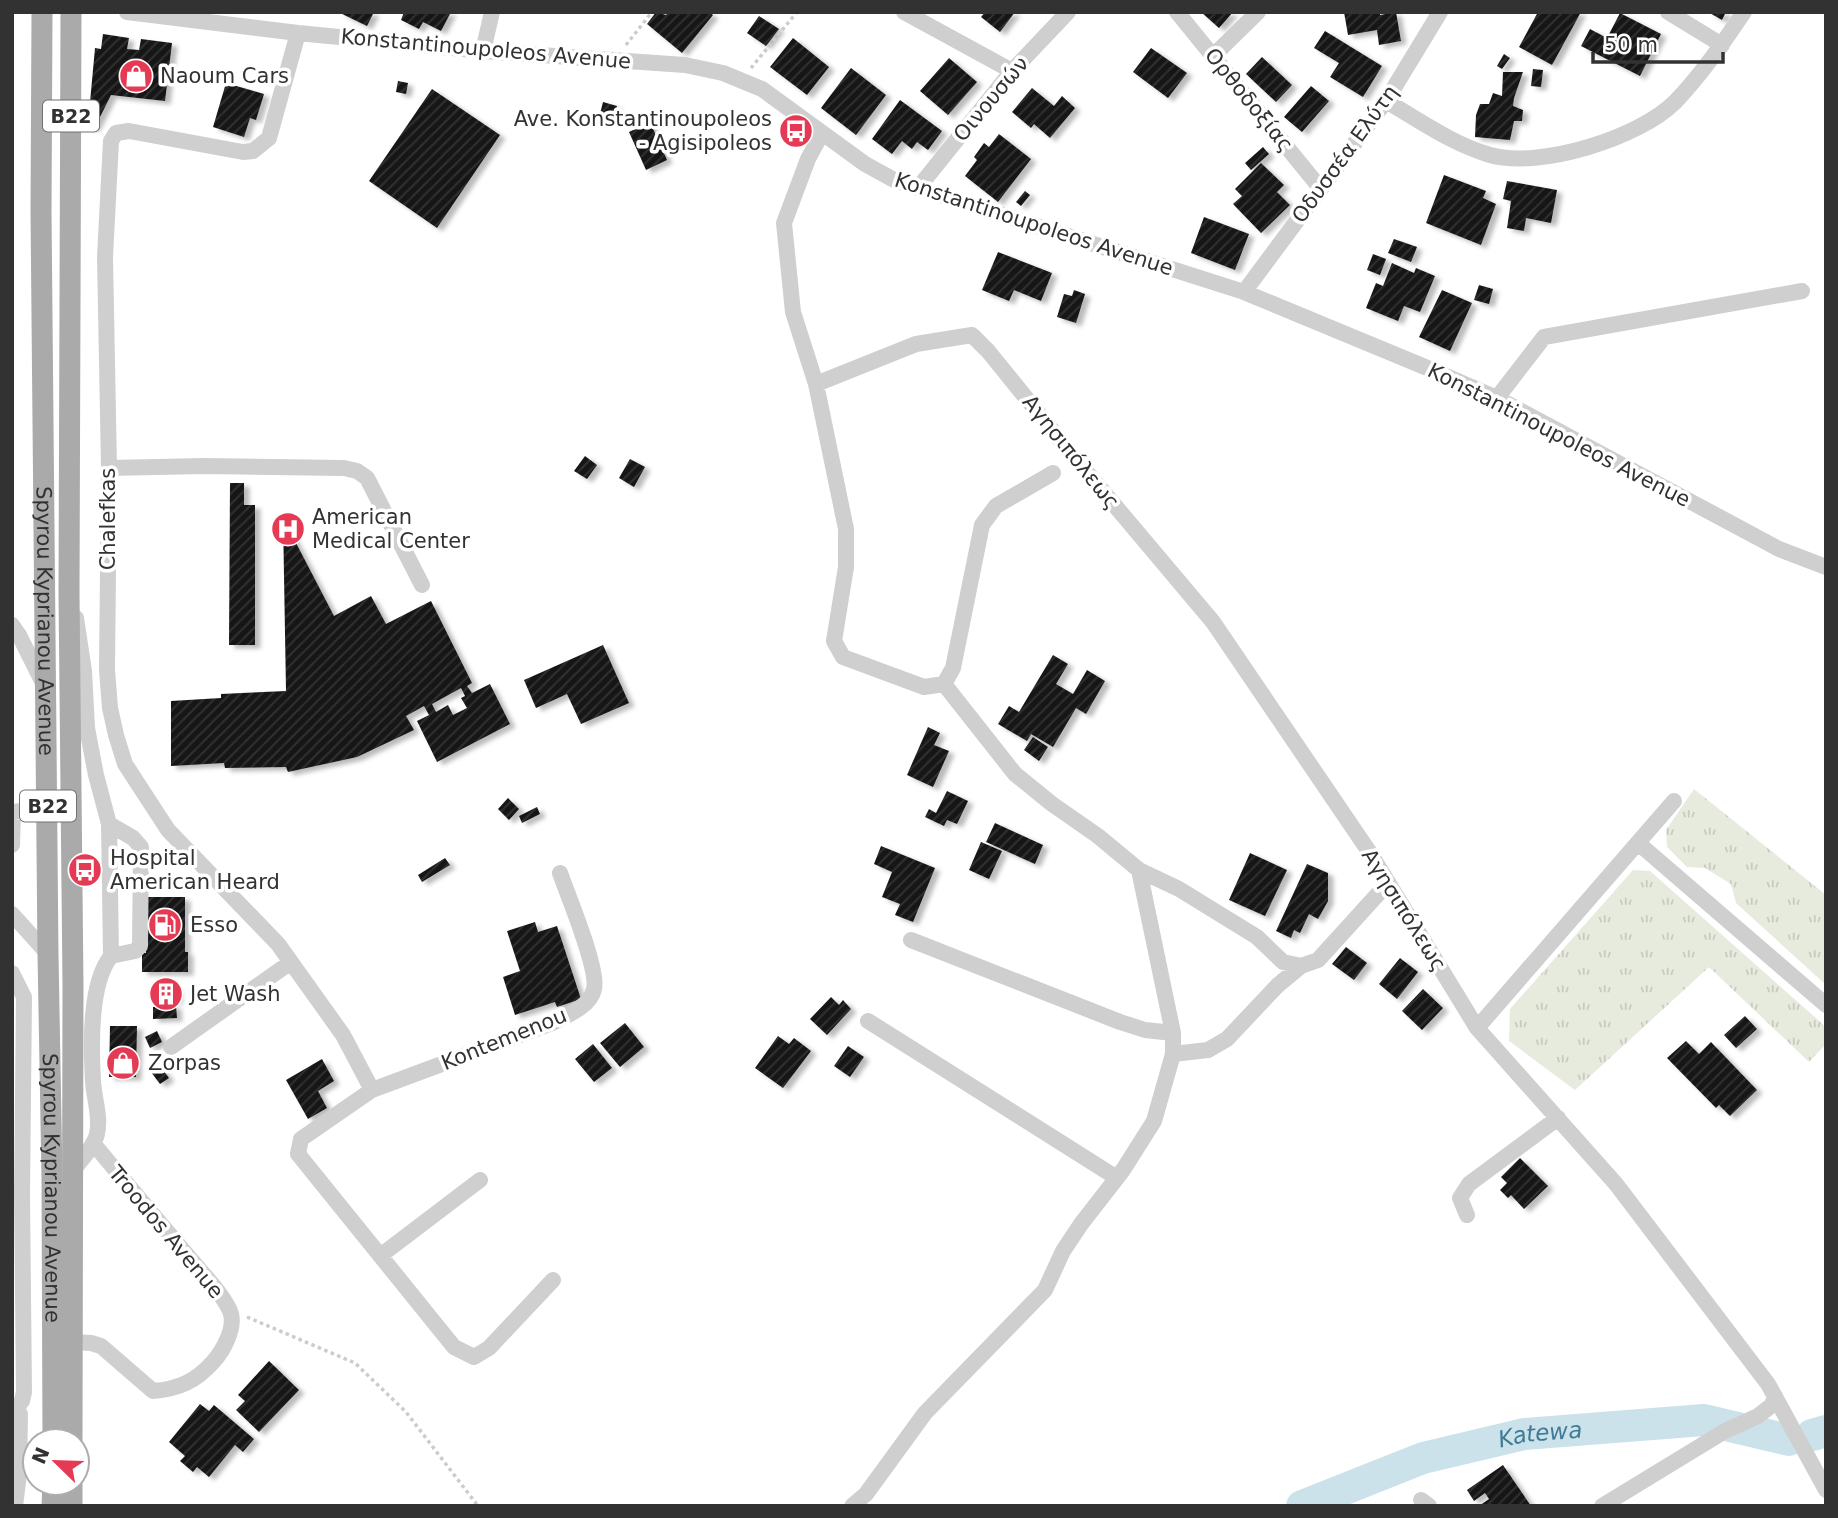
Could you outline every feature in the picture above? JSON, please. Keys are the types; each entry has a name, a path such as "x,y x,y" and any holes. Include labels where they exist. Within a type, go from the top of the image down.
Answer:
{"main road":[{"name":"Spyrou Kyprianou Avenue","path":"42,12 41,210 53,1427"},
{"name":"Spyrou Kyprianou Avenue","path":"71,12 69,593 72,1427"}],"street":[{"name":"Konstantinoupoleos Avenue","path":"127,12 298,33 483,51 685,65 723,73 762,89 865,164 895,181 1244,292 1497,398 1779,549 1826,567"},
{"path":"483,51 492,12"},
{"path":"904,12 1012,71"},
{"name":"Οινουσών","path":"918,188 1012,71 1068,12"},
{"name":"Ορθοδοξίας","path":"1177,12 1321,189"},
{"path":"1213,56 1258,12"},
{"name":"Οδυσσέα Ελύτη","path":"1244,292 1386,101 1440,12"},
{"path":"1668,12 1722,45"},
{"path":"1386,101 1461,145 1493,156 1532,158 1572,152 1606,142 1641,125 1674,103 1722,45 1744,12"},
{"name":"Chalefkas","path":"298,33 269,138 262,146 243,152 129,131 116,132 110,141 105,257 107,670 110,708 125,764 168,830 278,944 343,1035 372,1090"},
{"path":"822,133 808,159 784,223 793,312 816,384 846,529 846,567 834,641 843,657 924,687 944,684"},
{"path":"1497,398 1544,337 1802,291"},
{"name":"Αγησιπόλεως","path":"816,384 916,344 972,335 988,351 1213,622 1388,883 1477,1028 1616,1184 1768,1384 1826,1490"},
{"path":"108,468 332,467 357,471 366,478 422,585"},
{"path":"944,684 953,668 982,525 996,506 1053,474"},
{"path":"69,593 79,629 87,728 109,824 111,956 100,973 94,1005 93,1082 98,1122 96,1137 73,1170"},
{"path":"12,625 47,692"},
{"path":"944,684 1015,774 1139,870 1179,889 1258,937 1283,961 1301,966"},
{"path":"96,775 125,764"},
{"path":"1477,1028 1674,801"},
{"path":"12,845 13,812 48,808"},
{"path":"109,824 133,838 141,847 140,946 135,951 111,956"},
{"path":"1638,843 1826,1005"},
{"path":"852,1506 866,1494 925,1413 1045,1290 1063,1251 1117,1178 1154,1121 1173,1054 1173,1033 1139,870"},
{"name":"Kontemenou","path":"380,1256 298,1154 301,1139 372,1090 552,1023 573,1013 587,1001 594,989 591,960 560,873"},
{"path":"1173,1054 1208,1050 1227,1039 1278,985 1301,966 1318,960 1388,883"},
{"path":"12,914 48,954"},
{"path":"911,940 1121,1022 1145,1030 1173,1033"},
{"path":"171,1047 291,962"},
{"path":"12,973 24,997 17,1194 24,1392 17,1407 20,1414 15,1506"},
{"path":"24,997 49,996"},
{"path":"868,1021 1117,1178"},
{"path":"1467,1215 1460,1198 1469,1184 1558,1118"},
{"name":"Troodos Avenue","path":"73,1342 101,1346 153,1391 186,1385 203,1374 218,1357 231,1330 230,1310 205,1276 93,1143"},
{"path":"480,1180 380,1256 454,1347 474,1357 489,1348 553,1280"},
{"path":"1602,1506 1725,1431 1758,1416 1772,1405 1775,1396"},
{"path":"17,1407 53,1403"}],"path":[{"path":"613,60 652,12"},
{"path":"741,80 797,12"},
{"path":"230,1310 355,1363 406,1412 478,1506"}],"green space":[{"path":"1694,789 1826,895 1826,985 1736,903 1731,884 1705,868 1687,867 1667,847 1666,830"},
{"path":"1633,870 1650,871 1826,1027 1826,1044 1809,1062 1709,967 1575,1090 1509,1041 1510,1009"}],"building":[{"path":"338,12 374,12 367,26"},
{"path":"404,12 451,12 441,31 423,22 419,29 401,20"},
{"path":"656,12 666,15 668,12 709,12 713,15 682,53 647,24"},
{"path":"985,12 1015,12 1000,32 981,17"},
{"path":"1201,12 1233,12 1219,28"},
{"path":"1344,12 1380,12 1380,15 1396,12 1401,41 1379,45 1377,30 1348,35"},
{"path":"1538,12 1581,12 1552,65 1519,47"},
{"path":"1708,12 1726,12 1722,20"},
{"path":"1620,13 1661,34 1640,76 1581,46 1590,29 1607,38"},
{"path":"759,16 779,29 766,46 747,33"},
{"path":"1325,31 1382,66 1363,97 1330,77 1339,63 1314,48"},
{"path":"103,34 129,38 127,49 139,50 141,39 172,43 165,101 111,95 94,129 88,124 95,48 101,49"},
{"path":"793,38 829,67 807,95 770,67"},
{"path":"1151,48 1187,73 1168,98 1133,72"},
{"path":"1504,54 1510,58 1502,69 1497,66"},
{"path":"1262,57 1292,85 1276,102 1246,74"},
{"path":"949,58 977,82 948,115 920,91"},
{"path":"851,68 886,95 856,135 821,108"},
{"path":"1533,69 1543,70 1541,87 1531,86"},
{"path":"1503,72 1523,72 1513,106 1523,110 1522,121 1514,121 1510,140 1475,137 1476,115 1480,104 1489,104 1493,93 1502,96"},
{"path":"398,81 408,83 406,94 396,92"},
{"path":"226,83 264,94 256,120 250,118 244,137 213,127"},
{"path":"1311,86 1329,101 1302,132 1284,117"},
{"path":"1032,88 1054,106 1062,96 1075,108 1050,138 1034,124 1031,128 1012,112"},
{"path":"432,89 500,135 437,228 369,181"},
{"path":"900,100 942,131 928,150 917,142 912,149 902,141 892,154 872,139"},
{"path":"603,102 617,106 613,121 599,118"},
{"path":"650,122 667,160 646,170 629,132"},
{"path":"999,134 1031,159 998,202 965,176 977,160 974,157 984,143 989,147"},
{"path":"1263,147 1269,154 1251,170 1245,163"},
{"path":"1261,163 1284,185 1277,192 1290,205 1261,233 1233,204 1242,196 1235,189"},
{"path":"1444,175 1486,191 1483,198 1496,204 1481,245 1426,223"},
{"path":"1507,181 1557,190 1551,223 1526,218 1524,231 1507,228 1511,201 1503,199"},
{"path":"1025,191 1030,195 1021,206 1016,202"},
{"path":"1204,217 1249,234 1235,270 1191,253"},
{"path":"1394,239 1417,247 1411,262 1388,253"},
{"path":"998,252 1052,273 1041,301 1014,290 1009,301 982,290"},
{"path":"1373,254 1386,259 1380,275 1367,270"},
{"path":"1392,263 1414,273 1416,268 1435,276 1420,312 1404,306 1398,321 1366,308 1376,283 1383,286"},
{"path":"1479,285 1493,289 1489,304 1474,300"},
{"path":"1074,290 1085,294 1076,323 1057,317 1064,294 1072,296"},
{"path":"1442,290 1472,303 1450,351 1419,337"},
{"path":"585,456 597,465 587,479 574,471"},
{"path":"630,459 645,467 634,487 619,478"},
{"path":"230,483 244,483 244,505 255,505 255,645 229,645"},
{"path":"283,518 334,616 371,596 386,624 431,601 472,683 467,686 472,693 490,684 510,724 437,762 417,721 429,715 424,706 406,716 414,730 357,757 288,772 286,767 225,768 224,763 171,766 171,701 221,698 221,694 286,691","holes":["461,688 465,696 461,698 467,708 453,715 448,705 436,712 432,704"]},
{"path":"603,645 629,703 581,724 567,694 536,708 524,680"},
{"path":"1053,655 1068,664 1056,684 1073,694 1087,670 1105,681 1086,714 1076,708 1053,747 1031,734 1027,741 998,724 1009,706 1019,712"},
{"path":"928,727 940,733 934,745 949,751 933,787 907,775"},
{"path":"1033,737 1048,747 1039,761 1024,750"},
{"path":"947,791 968,801 957,824 947,820 944,826 925,817 929,809 936,813"},
{"path":"508,798 519,809 509,820 498,809"},
{"path":"537,807 540,814 522,823 519,816"},
{"path":"995,823 1043,845 1035,864 986,842"},
{"path":"981,842 1002,851 989,879 969,870"},
{"path":"881,846 935,868 913,922 895,915 900,904 882,897 892,872 874,864"},
{"path":"1250,853 1287,870 1265,916 1229,900"},
{"path":"445,858 450,865 422,882 418,875"},
{"path":"1307,864 1328,873 1328,901 1318,919 1309,914 1300,933 1294,930 1291,938 1276,931"},
{"name":"Esso","path":"146,897 185,897 185,952 188,952 188,972 142,972 142,952 146,953"},
{"path":"535,922 538,932 557,926 581,999 557,1007 555,1002 515,1015 503,977 520,971 507,931"},
{"path":"1346,947 1367,963 1354,980 1332,964"},
{"path":"1400,958 1418,972 1397,999 1379,984"},
{"name":"Jet Wash","path":"155,988 177,988 177,1001 155,1001"},
{"path":"1423,989 1443,1008 1422,1030 1402,1011"},
{"path":"831,997 839,1005 843,1000 851,1009 827,1035 810,1019"},
{"path":"176,1005 177,1018 153,1019 153,1007"},
{"path":"1745,1016 1757,1029 1736,1048 1724,1035"},
{"path":"625,1023 644,1047 620,1067 600,1043"},
{"name":"Zorpas","path":"110,1026 137,1026 136,1077 109,1077"},
{"path":"157,1031 162,1042 150,1048 145,1037"},
{"path":"778,1036 789,1044 794,1038 811,1051 783,1088 755,1068"},
{"path":"1686,1041 1699,1054 1711,1042 1757,1090 1730,1116 1719,1105 1716,1108 1667,1058"},
{"path":"593,1044 612,1068 594,1082 575,1059"},
{"path":"848,1046 864,1057 850,1077 834,1066"},
{"path":"322,1059 334,1081 318,1091 327,1108 308,1119 286,1080"},
{"path":"160,1066 169,1078 160,1084 151,1072"},
{"path":"1520,1158 1548,1186 1524,1209 1511,1195 1508,1198 1500,1190 1507,1183 1501,1177"},
{"path":"269,1361 299,1390 259,1432 236,1410 245,1401 238,1395"},
{"path":"200,1404 209,1411 214,1405 254,1439 243,1452 235,1445 209,1477 197,1467 193,1472 180,1461 185,1456 169,1442"},
{"path":"1503,1465 1531,1506 1479,1506 1489,1499 1485,1493 1474,1501 1467,1490"}],"waterway":[{"name":"Katewa","path":"1302,1506 1423,1458 1524,1434 1704,1420 1789,1440"},
{"name":"Katewa","path":"1812,1435 1826,1431"}],"place":[{"name":"Naoum Cars","path":"136,76"},
{"name":"Ave. Konstantinoupoleos - Agisipoleos","path":"796,131"},
{"name":"American Medical Center","path":"288,529"},
{"name":"Hospital American Heard","path":"85,870"},
{"name":"Esso","path":"165,925"},
{"name":"Jet Wash","path":"166,994"},
{"name":"Zorpas","path":"123,1063"}]}
